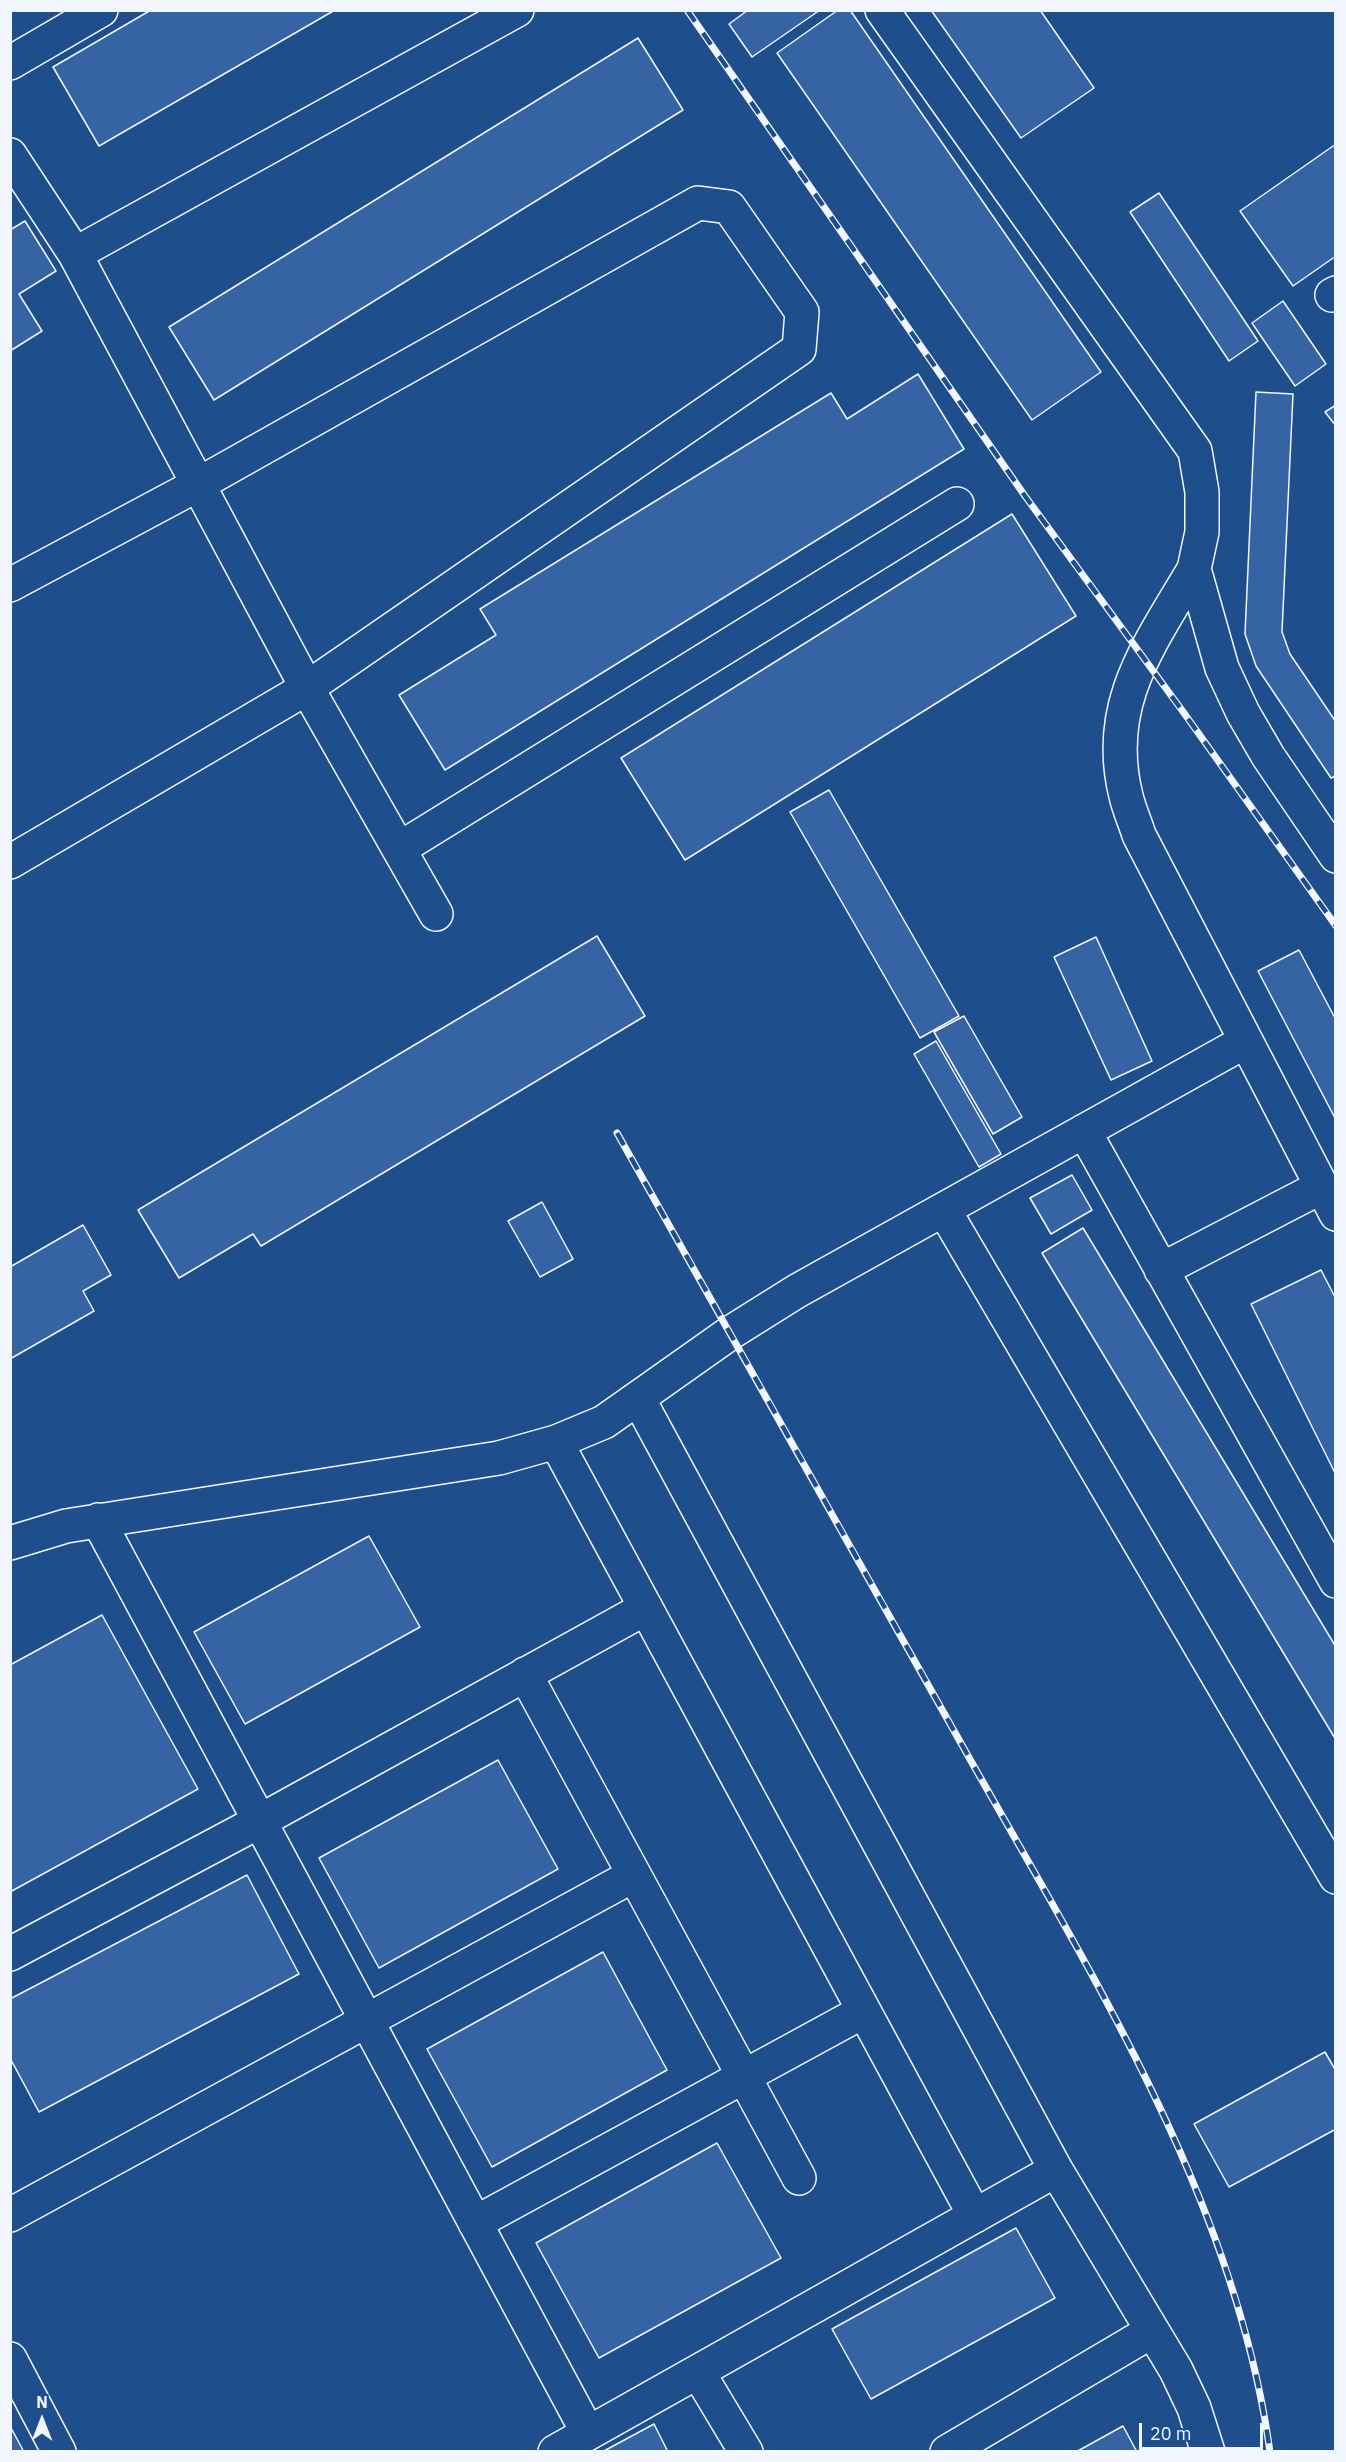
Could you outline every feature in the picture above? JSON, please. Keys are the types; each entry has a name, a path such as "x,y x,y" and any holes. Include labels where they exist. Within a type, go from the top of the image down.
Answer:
{"lane":[{"path":"10,63 101,10"},
{"path":"75,254 517,10"},
{"path":"882,10 1195,451 1202,492 1202,532 1194,569 1142,656 1127,694 1120,731 1120,761 1126,796 1139,835 1328,1200 1161,1270"},
{"path":"10,155 75,254 307,688 436,914"},
{"path":"10,585 197,485 698,203 729,207 802,312 799,349 307,688 10,862"},
{"path":"399,849 957,504"},
{"path":"1194,569 1222,668 1243,713 1268,756 1335,856"},
{"path":"10,1543 66,1526 98,1520 499,1458 556,1442 604,1422 730,1333 787,1297 1246,1041"},
{"path":"1084,1131 1335,1581"},
{"path":"944,1210 1335,1877"},
{"path":"638,1398 1056,2170 1176,2370 1194,2408 1208,2451"},
{"path":"556,1442 975,2216"},
{"path":"98,1520 588,2433"},
{"path":"10,1954 260,1821 646,1608"},
{"path":"525,1674 799,2178"},
{"path":"10,2215 634,1875"},
{"path":"475,2223 864,2011"},
{"path":"555,2451 1056,2170"},
{"path":"947,2451 1152,2331"},
{"path":"10,2359 59,2451"},
{"path":"698,2372 746,2451"}],"building":[{"path":"151,10 335,10 99,146 53,67"},
{"path":"748,10 820,10 752,57 729,24"},
{"path":"838,10 850,10 1101,372 1032,420 777,53"},
{"path":"931,10 1040,10 1094,88 1021,138"},
{"path":"638,38 683,110 214,400 169,327"},
{"path":"1336,144 1336,256 1293,286 1240,211"},
{"path":"1159,193 1258,341 1229,361 1130,212"},
{"path":"25,221 56,271 19,294 42,331 10,351 10,230"},
{"path":"1283,301 1326,364 1295,386 1252,323"},
{"path":"918,374 964,449 445,770 399,695 496,635 480,609 831,393 847,419"},
{"path":"1256,392 1293,394 1282,632 1290,654 1336,722 1336,776 1331,778 1256,666 1245,634"},
{"path":"1336,405 1336,426 1325,412"},
{"path":"1012,514 1076,616 685,860 621,758"},
{"path":"829,790 959,1016 920,1038 790,812"},
{"path":"597,936 645,1016 261,1246 253,1234 179,1278 138,1210"},
{"path":"1096,937 1152,1061 1111,1080 1054,957"},
{"path":"1299,950 1336,1020 1336,1120 1258,971"},
{"path":"964,1016 1022,1117 993,1134 934,1032"},
{"path":"936,1041 1001,1154 979,1167 914,1054"},
{"path":"1072,1175 1092,1210 1051,1234 1030,1198"},
{"path":"542,1202 573,1259 540,1277 508,1221"},
{"path":"83,1225 111,1275 83,1291 94,1311 10,1359 10,1267"},
{"path":"1083,1228 1336,1647 1336,1740 1042,1253"},
{"path":"1321,1270 1336,1299 1336,1475 1251,1304"},
{"path":"369,1536 420,1627 245,1724 194,1632"},
{"path":"102,1615 198,1789 10,1892 10,1665"},
{"path":"498,1760 558,1869 379,1968 319,1858"},
{"path":"247,1875 299,1974 39,2112 10,2058 10,1999"},
{"path":"603,1952 667,2070 492,2167 427,2049"},
{"path":"1325,2052 1336,2071 1336,2129 1229,2187 1194,2124"},
{"path":"717,2143 781,2258 599,2358 536,2243"},
{"path":"1016,2228 1055,2298 871,2399 832,2329"},
{"path":"654,2424 668,2452 602,2452"},
{"path":"10,2426 24,2452 10,2452"},
{"path":"1123,2426 1137,2452 1076,2452"}],"railway":[{"path":"687,10 1025,496 1336,926"},
{"path":"617,1133 1064,1924 1153,2093 1192,2180 1226,2269 1252,2360 1270,2452"}]}
